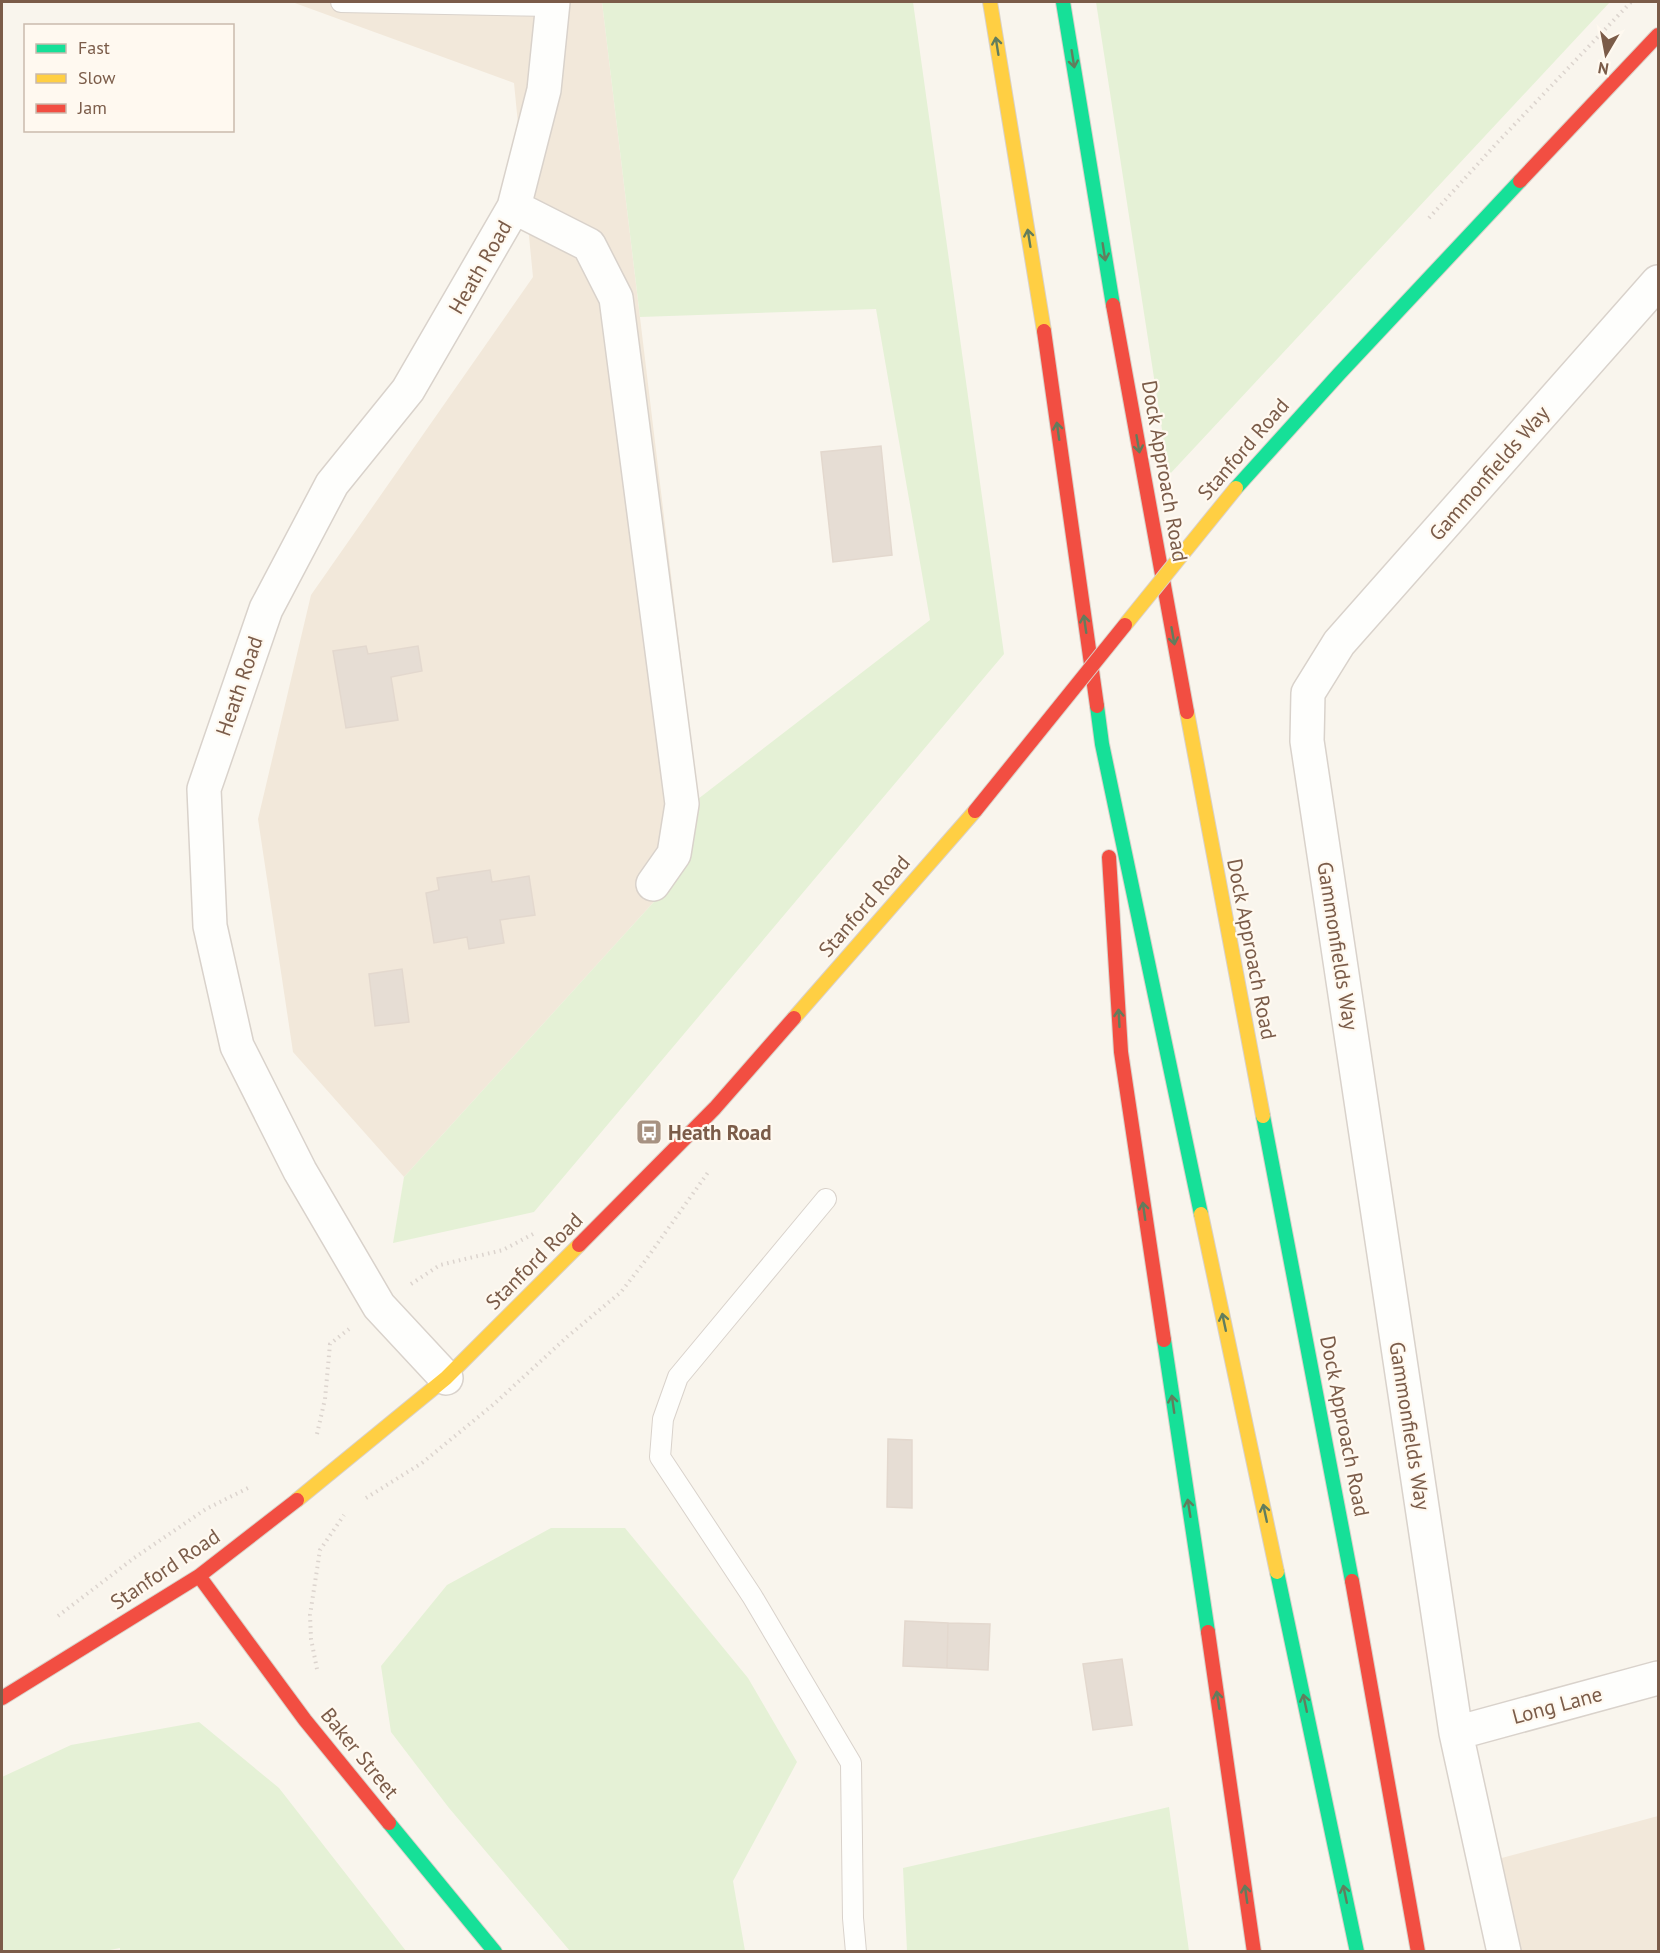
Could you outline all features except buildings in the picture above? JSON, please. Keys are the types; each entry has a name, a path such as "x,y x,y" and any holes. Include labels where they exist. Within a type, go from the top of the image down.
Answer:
{"main road":[{"path":"990,2 1044,330 1102,744 1358,1952"},
{"name":"Dock Approach Road","path":"1063,2 1116,322 1219,890 1336,1490 1409,1903 1420,1952"},
{"name":"Stanford Road","path":"2,1698 199,1576 324,1480 446,1378 715,1108 975,811 1236,488 1347,365 1659,34"},
{"path":"1102,744 1121,1052 1254,1952"},
{"name":"Baker Street","path":"199,1576 305,1720 495,1952"}],"street":[{"name":"Heath Road","path":"446,1378 379,1305 300,1172 237,1046 210,927 204,789 266,609 332,484 408,390 514,207 544,90 553,4"},
{"path":"514,207 588,245 616,298 682,804 674,854 653,884"},
{"name":"Gammonfields Way","path":"1504,1952 1456,1733 1307,741 1308,693 1339,643 1659,282"},
{"name":"Long Lane","path":"1456,1733 1659,1678"}],"lane":[{"path":"341,2 553,4"},
{"path":"826,1199 678,1377 663,1419 660,1457 752,1596 851,1763 853,1918 856,1952"}],"path":[{"path":"356,1504 422,1464 621,1292 712,1167"},
{"path":"414,1283 440,1265 503,1250 538,1231"},
{"path":"313,1438 319,1431 325,1400 330,1344"},
{"path":"51,1621 134,1558 206,1509 254,1484"},
{"path":"317,1672 309,1615 320,1551 347,1510"}],"shaded area":[{"path":"292,2 602,2 698,799 681,872 404,1177 293,1052 258,819 311,595 533,277 514,83"},
{"path":"1658,1816 1658,1951 1505,1951 1483,1863"}],"green space":[{"path":"602,2 913,2 1004,654 534,1212 393,1243 404,1177 681,872 698,799 930,620 876,309 640,317"},
{"path":"1096,2 1610,2 1169,475"},
{"path":"551,1528 625,1528 748,1678 797,1762 733,1881 745,1951 570,1951 449,1808 391,1732 381,1666 447,1585"},
{"path":"199,1722 279,1788 406,1951 120,1952 120,1948 100,1952 2,1951 2,1777 71,1745"},
{"path":"1169,1807 1189,1951 907,1951 903,1868"}],"traffic: fast":[{"path":"1063,2 1113,305"},
{"path":"1236,488 1339,374 1520,181"},
{"path":"1097,706 1102,744 1201,1214"},
{"path":"1263,1116 1352,1581"},
{"path":"1164,1340 1208,1632"},
{"path":"1277,1572 1357,1952"},
{"path":"389,1823 495,1952"}],"traffic: slow":[{"path":"990,2 1044,331"},
{"path":"1125,625 1236,488"},
{"path":"1187,712 1263,1116"},
{"path":"794,1018 975,811"},
{"path":"1201,1214 1277,1572"},
{"path":"297,1500 446,1378 579,1245"}],"traffic: jam":[{"path":"1520,181 1658,35"},
{"path":"1113,305 1187,712"},
{"path":"1044,331 1097,706"},
{"path":"975,811 1125,625"},
{"path":"1109,857 1121,1052 1164,1340"},
{"path":"579,1245 715,1108 794,1018"},
{"path":"2,1698 199,1576 297,1500"},
{"path":"199,1576 305,1720 389,1823"},
{"path":"1352,1581 1418,1952"},
{"path":"1208,1632 1254,1952"}],"place":[{"name":"Heath Road","path":"649,1132"}]}
